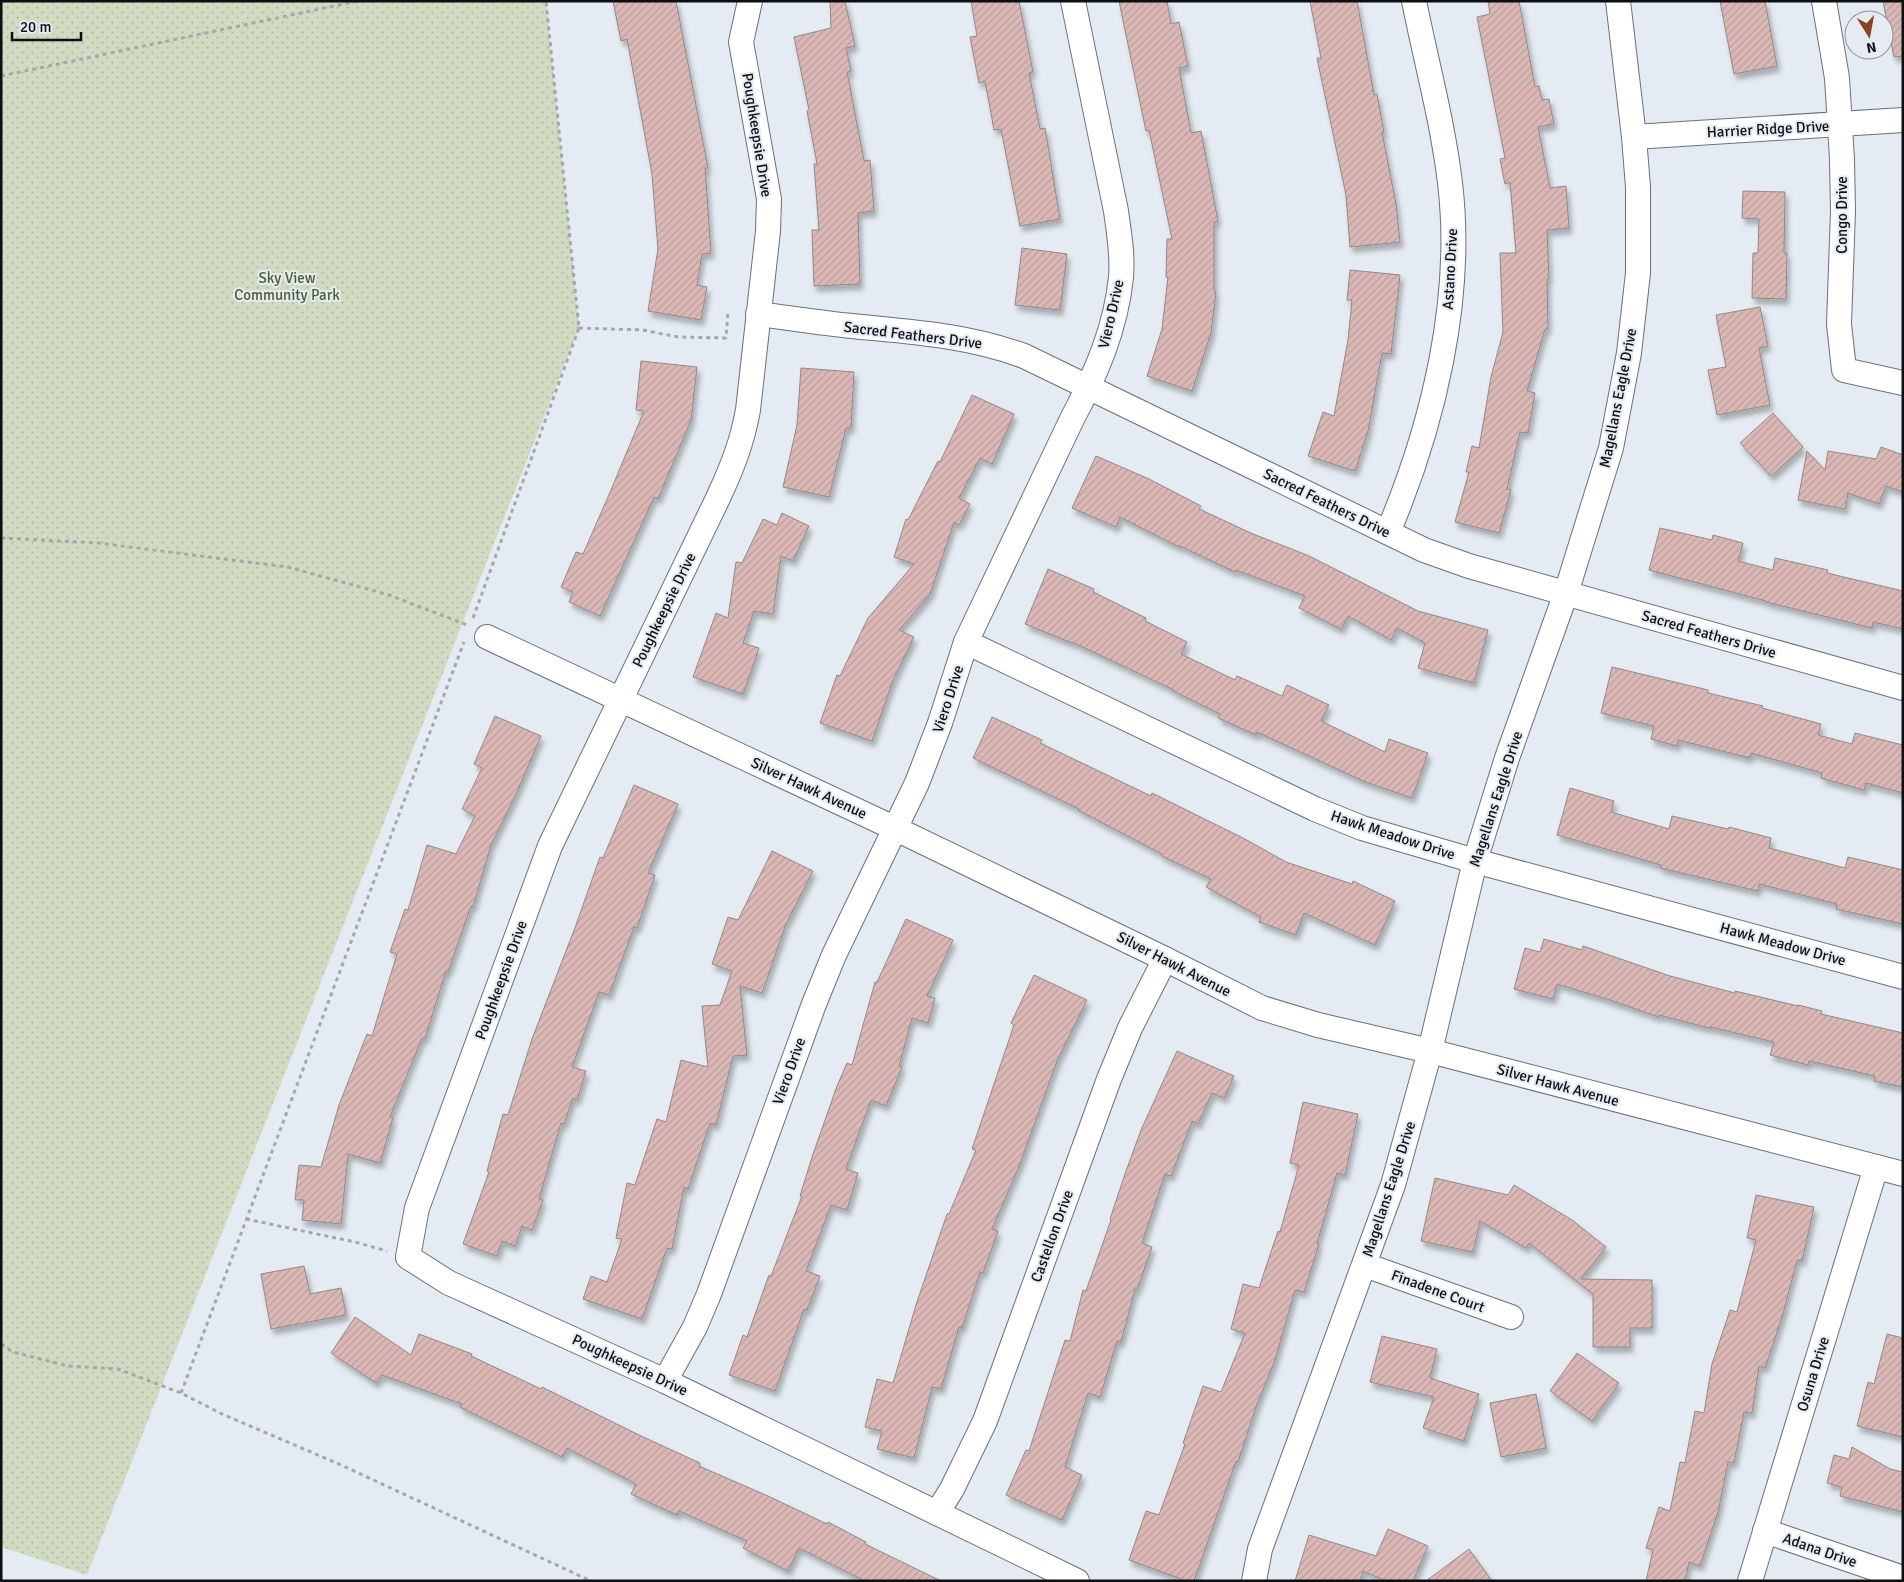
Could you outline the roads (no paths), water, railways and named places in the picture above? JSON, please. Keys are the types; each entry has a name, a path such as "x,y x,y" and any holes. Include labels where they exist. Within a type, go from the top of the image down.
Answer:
{"street":[{"name":"Poughkeepsie Drive","path":"750,1 741,42 769,198 768,231 748,410 743,437 736,460 550,846 417,1208 408,1257 449,1283 665,1381 1077,1581"},
{"name":"Viero Drive","path":"665,1381 695,1327 710,1294 814,1004 834,955 930,753 966,642 1072,419 1089,388 1110,335 1121,276 1120,246 1116,211 1073,1"},
{"name":"Astano Drive","path":"1388,532 1420,451 1431,407 1446,326 1454,247 1449,175 1414,1"},
{"name":"Magellans Eagle Drive","path":"1254,1581 1260,1549 1393,1185 1430,1052 1475,861 1499,783 1566,593 1611,448 1629,353 1638,273 1638,187 1618,1"},
{"name":"Congo Drive","path":"1824,1 1837,78 1840,125 1843,212 1839,324 1844,370 1903,384"},
{"name":"Harrier Ridge Drive","path":"1634,137 1903,120"},
{"name":"Sacred Feathers Drive","path":"758,314 844,326 937,335 975,341 1024,356 1424,550 1469,566 1903,688"},
{"name":"Silver Hawk Avenue","path":"479,631 894,828 1262,1008 1301,1021 1430,1052 1903,1174"},
{"name":"Hawk Meadow Drive","path":"966,642 1315,809 1362,828 1475,861 1903,977"},
{"name":"Castellon Drive","path":"937,1513 952,1489 986,1421 1109,1079 1130,1028 1165,959"},
{"name":"Osuna Drive","path":"1750,1581 1876,1167"},
{"name":"Finadene Court","path":"1365,1265 1511,1318"},
{"name":"Adana Drive","path":"1765,1531 1903,1578"}],"park label":[{"name":"Sky View Community Park","path":"287,286"}]}
